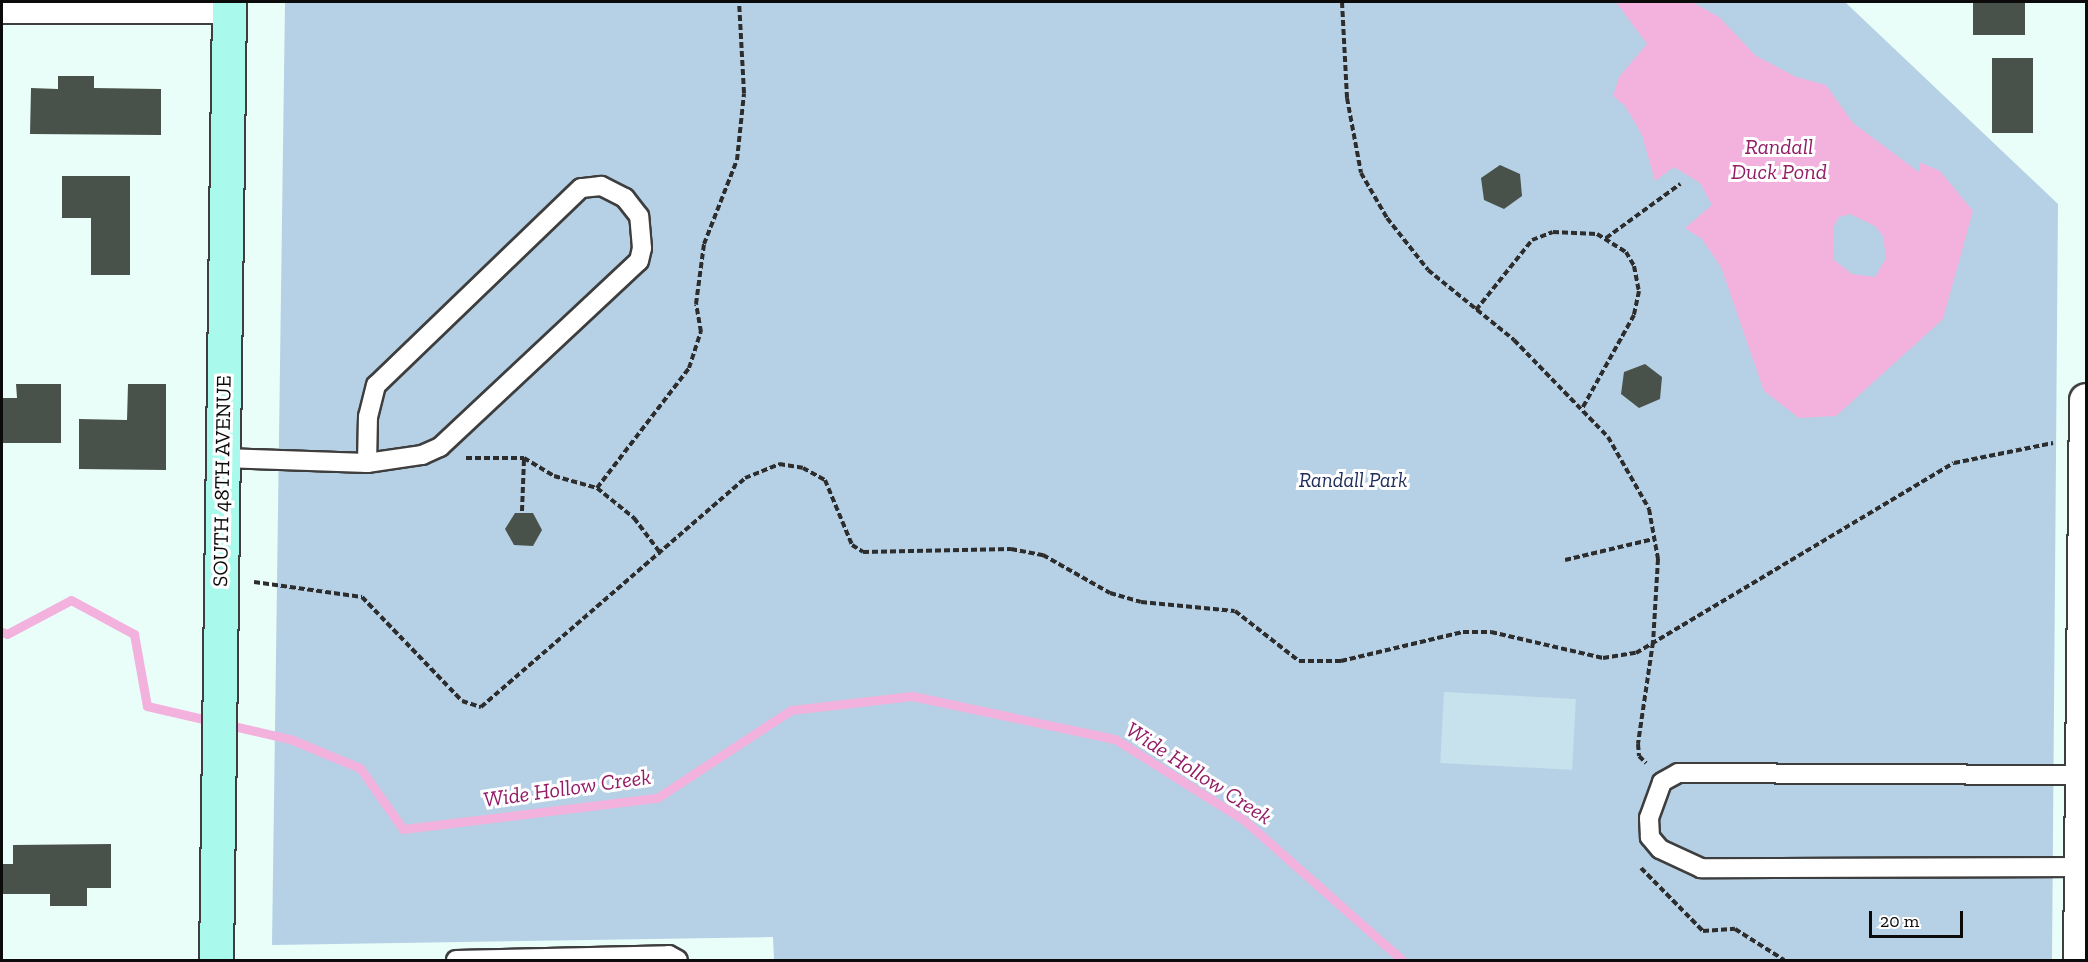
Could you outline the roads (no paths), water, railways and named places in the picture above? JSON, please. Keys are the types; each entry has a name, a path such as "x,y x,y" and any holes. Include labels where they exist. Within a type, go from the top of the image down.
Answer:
{"street":[{"path":"2,6 229,4"},
{"name":"SOUTH 48TH AVENUE","path":"216,960 216,783 229,4"},
{"path":"2080,960 2086,400"}],"lane":[{"path":"223,458 368,463 423,454 440,447 639,261 642,249 639,216 625,198 601,186 581,188 376,385 368,416 368,463"},
{"path":"2081,867 1701,868 1677,860 1650,837 1649,818 1662,782 1678,773 2082,775"},
{"path":"456,960 669,955 678,960"}],"water":[{"name":"Randall Duck Pond","path":"1616,2 1692,2 1719,17 1756,56 1796,77 1826,85 1853,123 1920,173 1919,162 1940,171 1973,211 1943,319 1836,416 1799,418 1764,391 1721,267 1702,239 1685,228 1712,205 1700,183 1674,167 1655,181 1642,135 1625,106 1613,96 1619,77 1647,44","holes":["1850,214 1875,226 1883,236 1886,258 1875,277 1852,274 1834,260 1833,228 1839,217"]}],"waterway":[{"name":"Wide Hollow Creek","path":"2,632 7,634 71,600 134,634 147,706 290,739 360,768 403,829 657,798 791,710 912,696 1115,739 1245,821 1402,960"}],"park label":[{"name":"Randall Park","path":"1353,480"}]}
